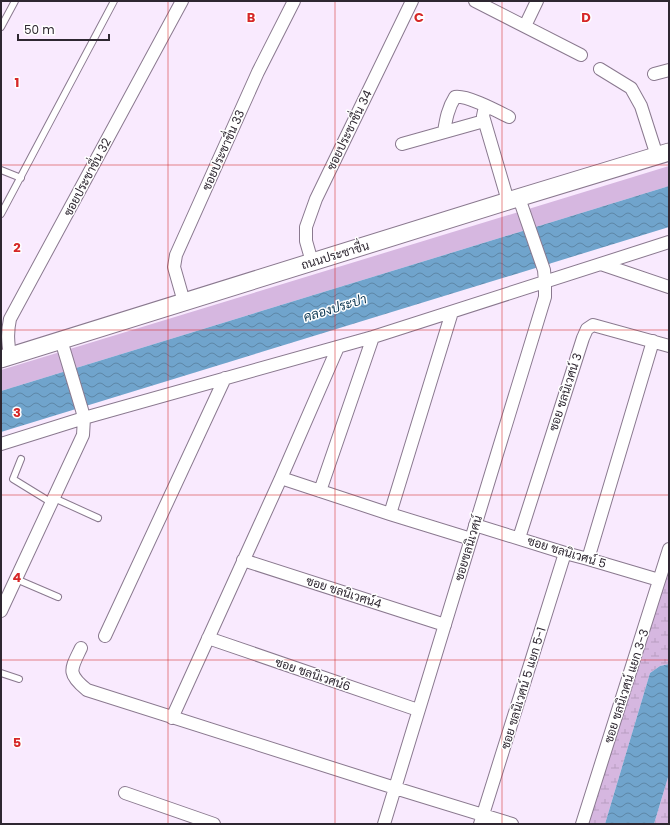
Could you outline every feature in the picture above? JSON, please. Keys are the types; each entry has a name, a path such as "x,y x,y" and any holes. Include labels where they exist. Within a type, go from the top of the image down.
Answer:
{"main road":[{"name":"ถนนประชาชื่น","path":"6,358 663,154"}],"street":[{"name":"ซอยประชาชื่น 32","path":"6,358 10,319 182,1"},
{"name":"ซอยประชาชื่น 33","path":"184,302 174,268 176,255 258,72 294,1"},
{"name":"ซอยประชาชื่น 34","path":"312,262 306,241 306,227 316,199 412,1"},
{"path":"475,1 581,55"},
{"path":"524,26 537,1"},
{"path":"600,69 631,88 663,154"},
{"path":"654,74 669,70"},
{"path":"444,132 446,117 451,104 455,97 459,96 486,106 509,117"},
{"path":"486,106 482,116 513,200 527,223 544,276"},
{"path":"402,144 484,120"},
{"path":"1,444 83,414 225,378 373,337 452,312 544,276 601,264 669,242"},
{"path":"601,264 669,287"},
{"name":"ซอยชลนิเวศน์","path":"384,824 545,297 544,276"},
{"path":"390,514 452,312"},
{"name":"ซอย ชลนิเวศน์ 3","path":"519,538 587,328 593,325 669,346"},
{"path":"320,491 373,337"},
{"path":"1,611 83,435 83,414 61,340"},
{"path":"588,559 653,341"},
{"path":"172,718 338,347"},
{"path":"105,636 225,378"},
{"path":"280,478 471,540"},
{"name":"ซอย ชลนิเวศน์ 5","path":"475,524 565,553 659,580"},
{"name":"ซอย ชลนิเวศน์ แยก 3-3","path":"582,824 669,549"},
{"name":"ซอย ชลนิเวศน์ 5 แยก 5-1","path":"481,819 565,553"},
{"name":"ซอย ชลนิเวศน์4","path":"244,560 445,625"},
{"name":"ซอย ชลนิเวศน์6","path":"208,638 418,710"},
{"path":"82,648 73,666 72,674 77,682 87,690 395,788 481,819 512,824"},
{"path":"125,793 214,824"}],"lane":[{"path":"1,27 15,1"},
{"path":"1,214 114,1"},
{"path":"1,170 21,178"},
{"path":"21,459 13,479 53,500 98,518"},
{"path":"16,579 58,597"},
{"path":"1,673 19,679"}],"green space":[{"path":"669,166 669,186 1,391 1,370"},
{"path":"669,558 669,664 660,666 650,673 605,824 587,824"},
{"path":"669,774 669,821 668,824 654,824"}],"water":[{"name":"คลองประปา","path":"669,186 669,227 1,432 1,391"},
{"path":"669,664 669,774 654,824 605,824 650,673 660,666"}]}
